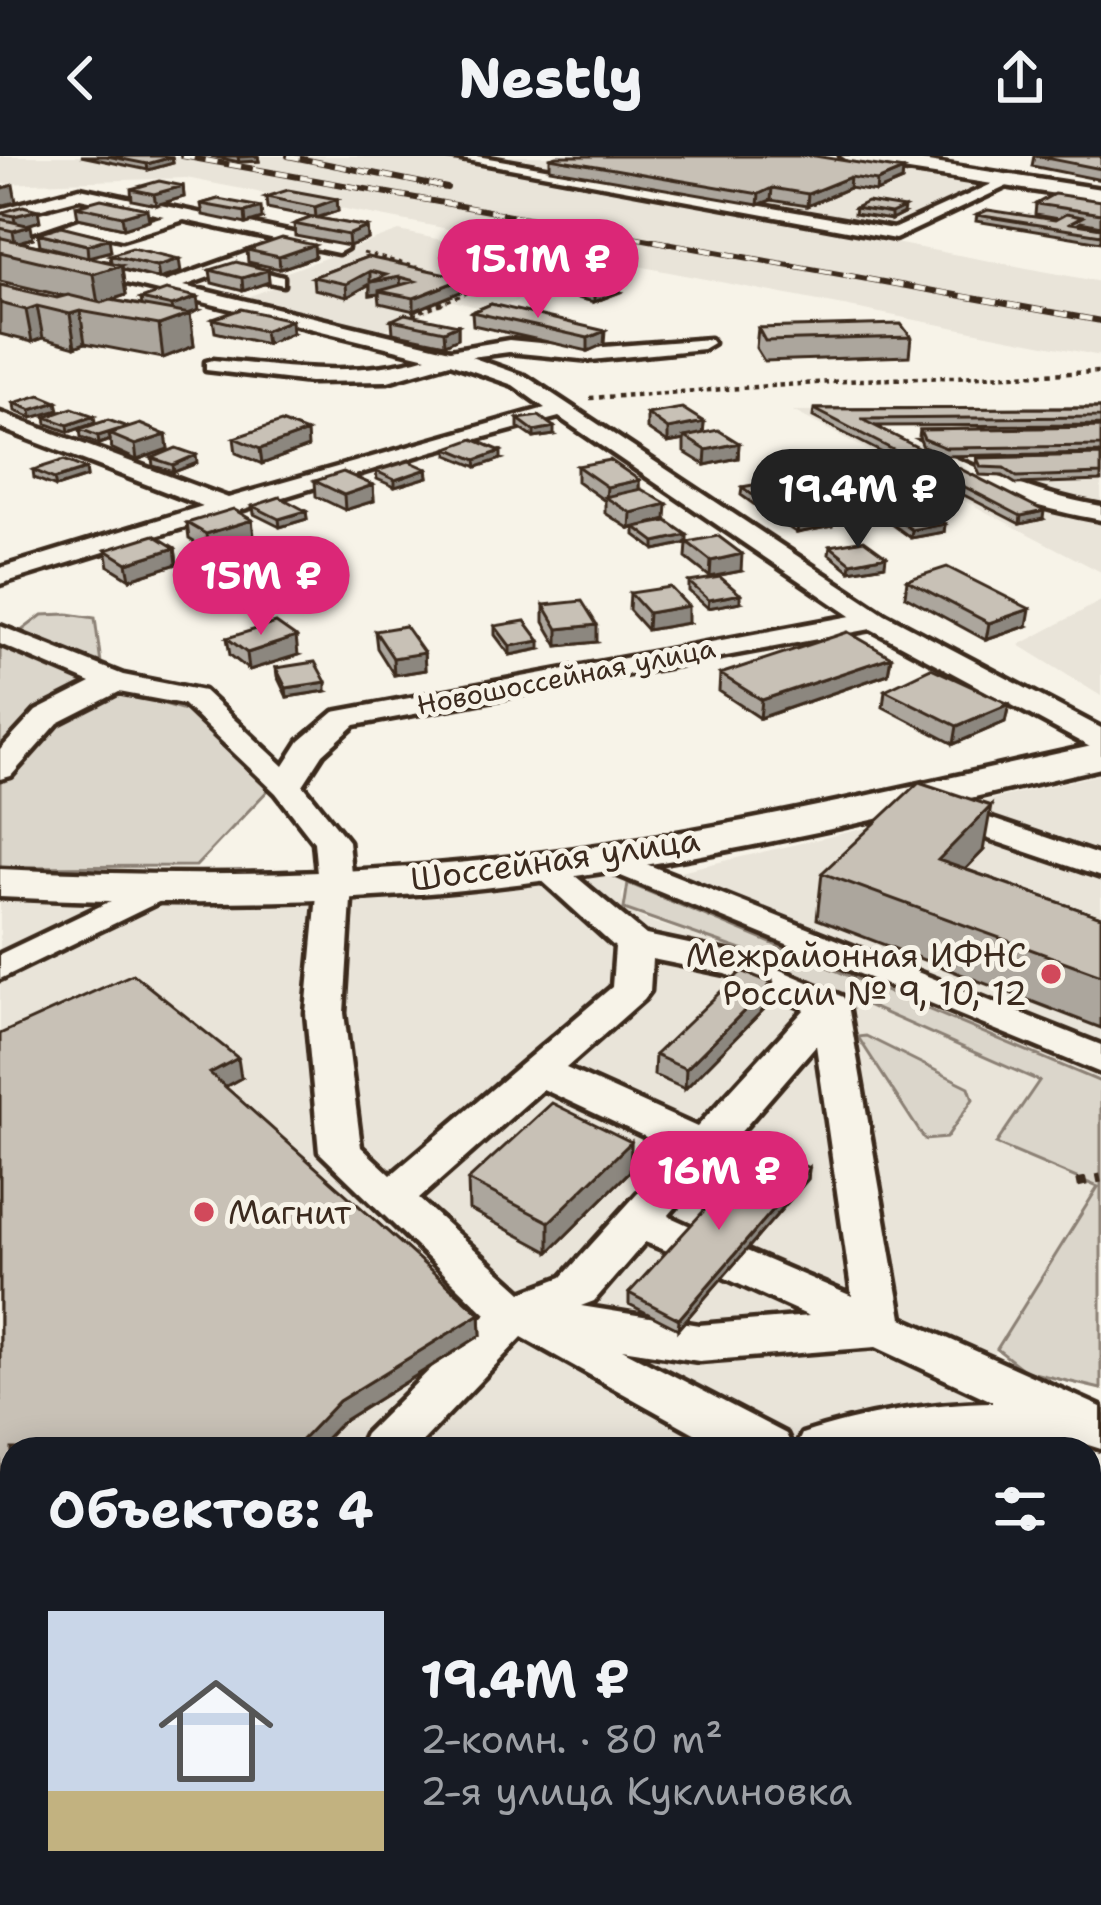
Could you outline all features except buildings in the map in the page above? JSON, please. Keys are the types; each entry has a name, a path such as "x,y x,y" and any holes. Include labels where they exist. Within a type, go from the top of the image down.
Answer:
{"main road":[{"path":"851,156 1101,195"},
{"name":"Шоссейная улица","path":"0,883 160,888 334,884 544,867 1101,756"}],"street":[{"path":"452,156 896,234 1010,181"},
{"path":"0,214 80,193 338,248"},
{"path":"3,247 80,225 122,234 182,215"},
{"path":"165,286 223,267 326,221"},
{"path":"3,247 448,356 520,381 875,620 1101,740"},
{"path":"223,267 277,281"},
{"path":"213,366 310,376 388,375 448,356 509,346 591,355 703,343"},
{"path":"0,575 559,405"},
{"path":"0,420 228,507"},
{"path":"1007,430 891,432 891,437 1045,502 1098,510"},
{"path":"941,461 1010,460"},
{"name":"Новошоссейная улица","path":"287,786 311,748 345,718 875,620"},
{"path":"0,634 115,682 194,697 287,786 332,841 334,884 325,1013 340,1152 516,1314 746,1437"},
{"path":"0,769 47,717 115,682"},
{"path":"902,799 1030,832 1101,867"},
{"path":"606,858 1101,1060"},
{"path":"544,867 634,944 737,965 829,1005"},
{"path":"0,968 160,888"},
{"path":"391,1199 631,991 634,944"},
{"path":"394,1437 516,1314 578,1289 829,1005"},
{"path":"829,1005 880,1329"},
{"path":"538,1071 704,1147"},
{"path":"639,1221 685,1241"},
{"path":"735,1263 1101,1433"},
{"path":"516,1314 699,1343 880,1329"},
{"path":"880,1437 959,1421 1033,1421 1101,1433"}],"path":[{"path":"338,248 488,285 352,332"},
{"path":"559,405 861,380 1101,372"},
{"path":"1077,1183 1101,1178"}],"shaded area":[{"path":"0,156 431,156 493,167 1101,282 1101,356 186,178 0,184"},
{"path":"441,156 816,156 1004,186 894,235"},
{"path":"399,231 586,271 494,311 453,301 377,333 242,299 290,281 276,276"},
{"path":"1101,408 1101,572 793,411"},
{"path":"1101,601 1101,696 1019,645"},
{"path":"42,615 95,618 104,686 188,711 271,787 196,866 0,867 0,638 11,639"},
{"path":"1101,774 1101,1082 628,883"},
{"path":"606,858 628,883 622,895 624,909 747,952 1040,1081 1099,1187 943,1437 0,1437 0,883 54,886"},
{"path":"628,883 1101,1082 1101,1389 1025,1371 997,1349 1098,1187 996,1144 1039,1081 747,952 624,909"},
{"path":"866,1036 969,1087 973,1099 946,1138 925,1140 858,1037"}],"railway":[{"path":"182,156 1101,321"},
{"path":"288,156 447,188"}],"place":[{"name":"Межрайонная ИФНС России № 9, 10, 12","path":"1051,974"},
{"name":"Магнит","path":"204,1212"}]}
